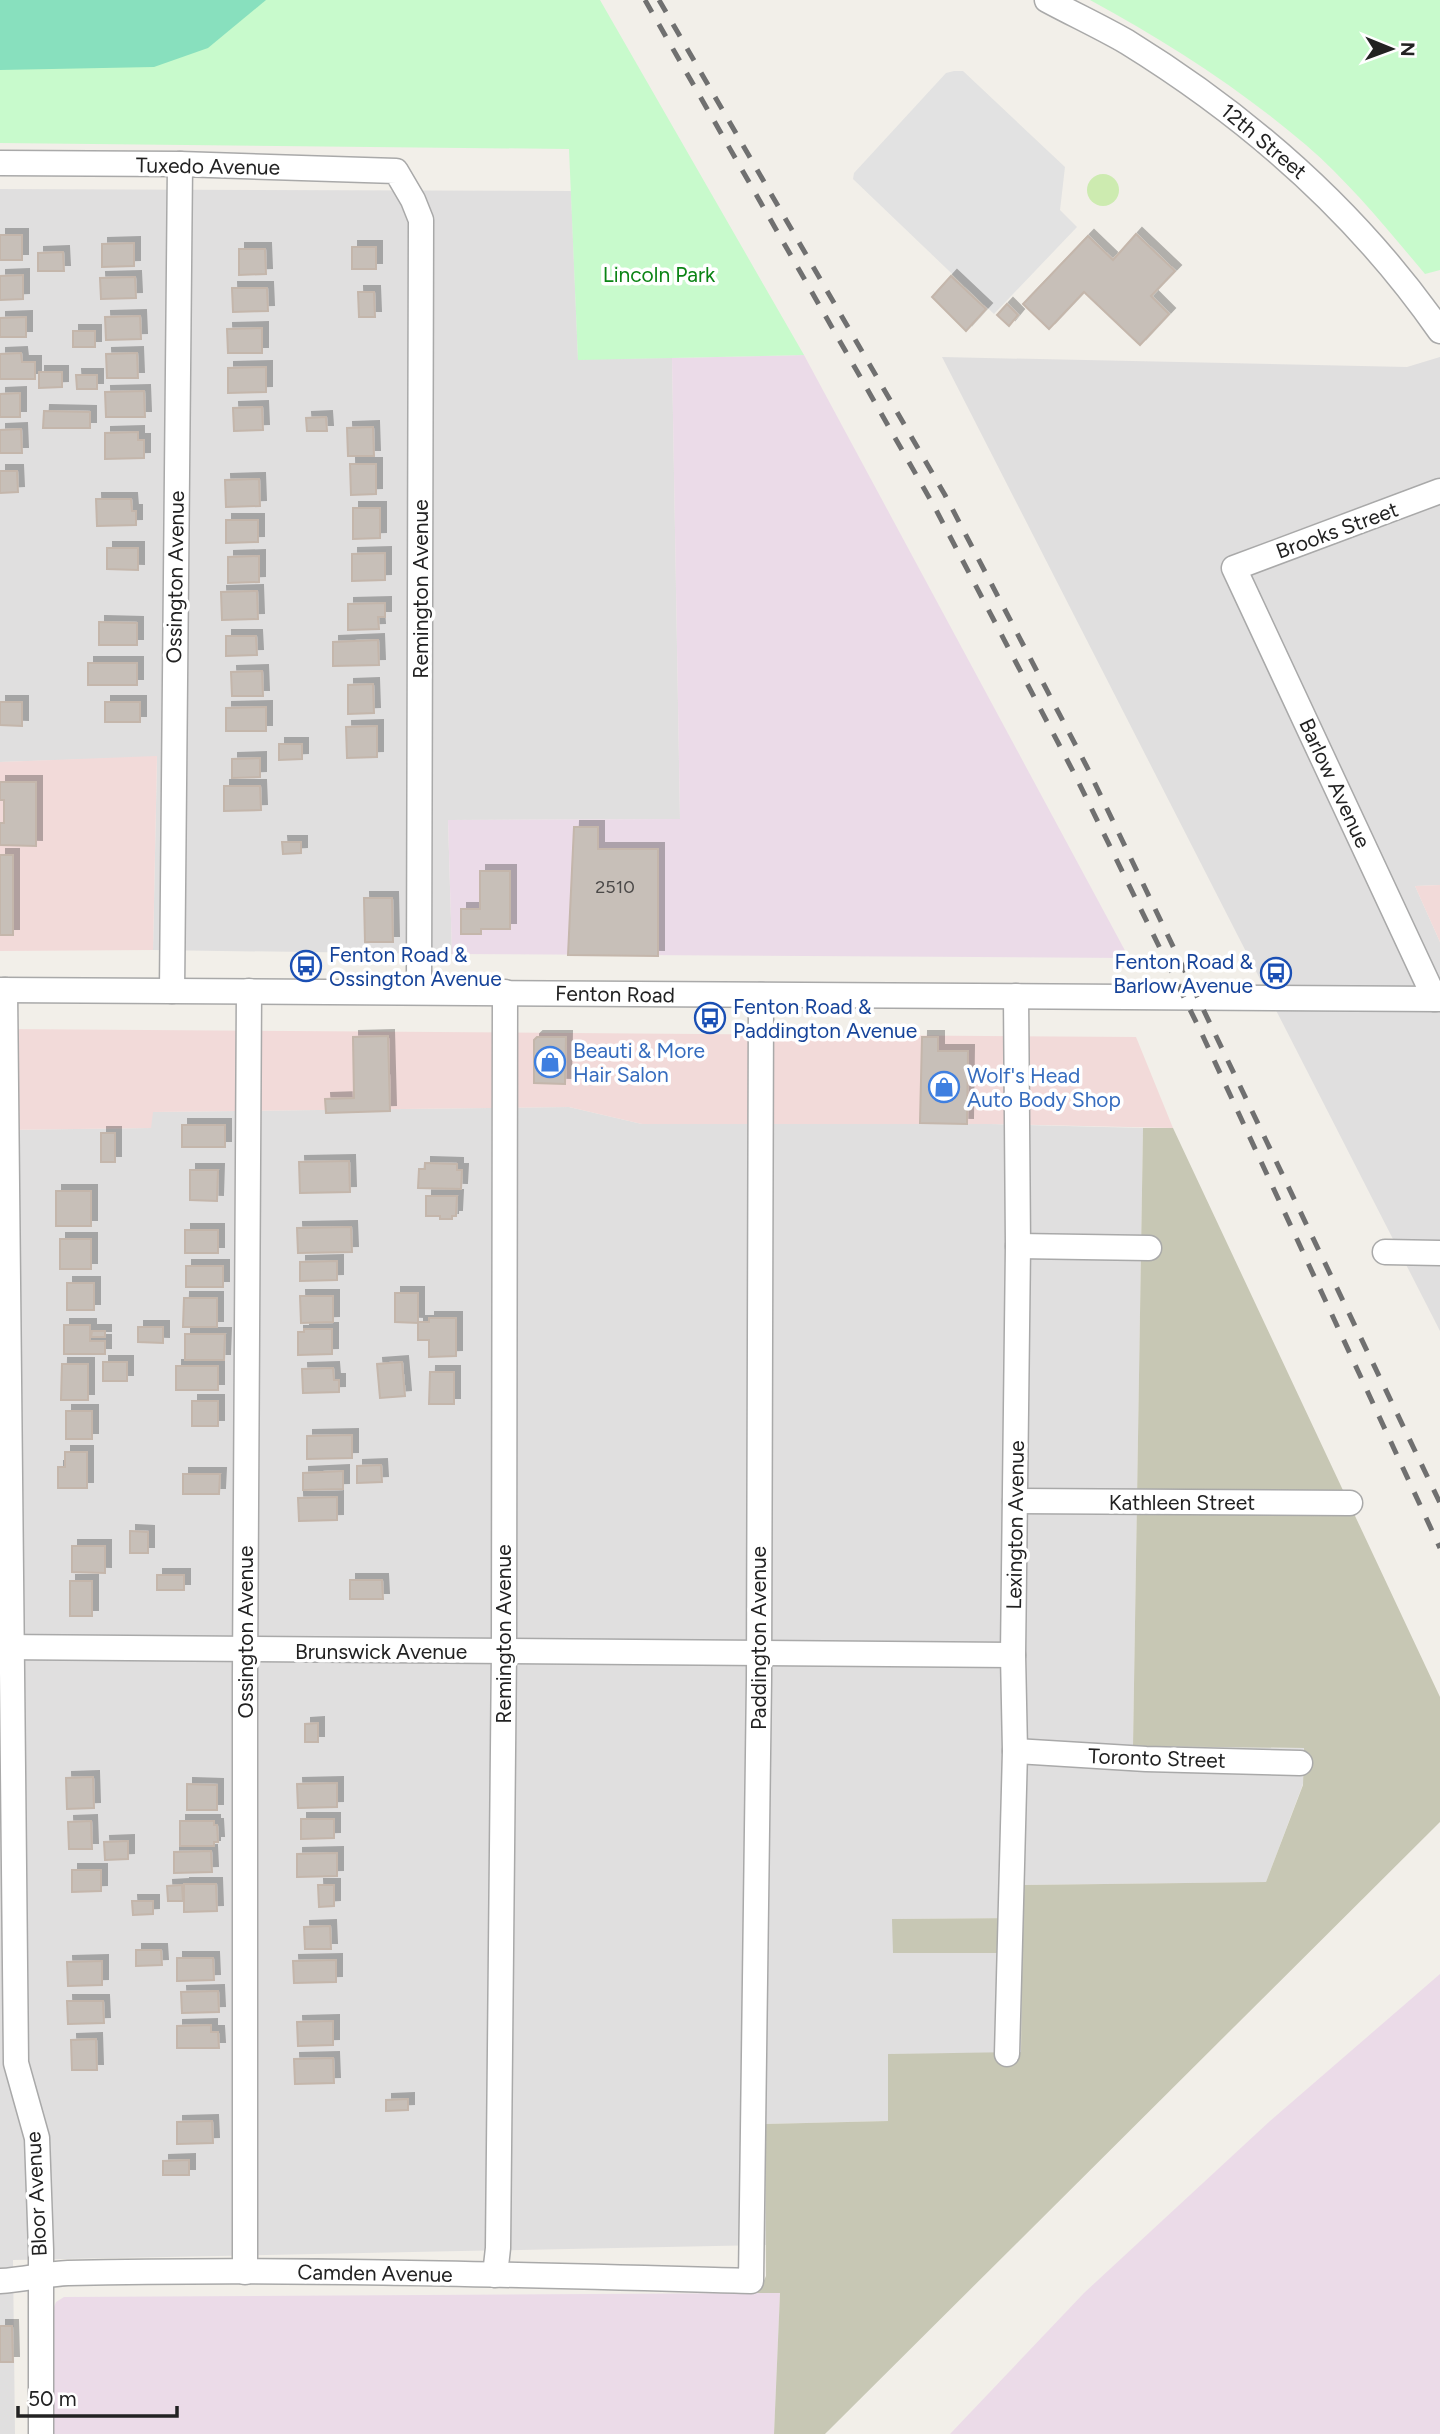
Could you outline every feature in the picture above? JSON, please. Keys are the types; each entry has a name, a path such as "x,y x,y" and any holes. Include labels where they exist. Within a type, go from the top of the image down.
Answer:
{"street":[{"name":"12th Street","path":"1047,0 1124,41 1167,68 1209,96 1284,156 1358,228 1391,265 1440,331"},
{"name":"Tuxedo Avenue","path":"0,163 180,164 396,171 407,188"},
{"name":"Ossington Avenue","path":"172,991 180,164"},
{"name":"Remington Avenue","path":"407,188 421,220 419,992"},
{"name":"Brooks Street","path":"1234,568 1440,491"},
{"name":"Barlow Avenue","path":"1234,568 1438,999"},
{"name":"Fenton Road","path":"2,990 1438,999"},
{"name":"Bloor Avenue","path":"2,990 5,1647 16,2063 37,2138 41,2434"},
{"name":"Ossington Avenue","path":"245,2272 249,991"},
{"name":"Remington Avenue","path":"495,2275 498,2248 504,1651 505,992"},
{"name":"Paddington Avenue","path":"751,2281 759,1652 761,995"},
{"name":"Lexington Avenue","path":"1007,2054 1015,1751 1013,1655 1018,1246 1016,996"},
{"path":"1018,1246 1149,1248"},
{"path":"1385,1252 1440,1253"},
{"name":"Kathleen Street","path":"1014,1501 1350,1503"},
{"name":"Brunswick Avenue","path":"5,1647 1013,1655"},
{"name":"Toronto Street","path":"1015,1751 1146,1759 1300,1763"},
{"name":"Camden Avenue","path":"0,2281 65,2273 245,2272 751,2281"}],"shaded area":[{"path":"963,71 1065,167 1060,210 1077,227 994,314 853,179 854,173 946,73"},
{"path":"0,189 571,191 578,359 672,358 680,819 448,820 452,954 153,950 157,757 0,762"},
{"path":"804,355 1129,958 452,954 448,820 680,819 672,358"},
{"path":"942,357 1407,367 1440,357 1440,885 1415,886 1440,942 1440,1331"},
{"path":"157,756 153,950 0,951 0,762"},
{"path":"1440,885 1440,942 1415,886"},
{"path":"0,1029 1136,1037 1173,1128 991,1124 642,1124 569,1107 153,1112 151,1128 0,1130"},
{"path":"569,1107 642,1124 991,1124 1143,1128 1133,1745 1304,1748 1303,1784 1266,1882 1024,1885 1025,1918 893,1919 893,1953 1023,1952 1021,2053 889,2054 888,2121 765,2124 766,2245 13,2260 15,2434 0,2434 0,1130 150,1128 152,1112"},
{"path":"1143,1128 1173,1128 1440,1697 1440,1822 825,2434 774,2434 780,2293 752,2293 762,2285 766,2276 765,2124 888,2121 888,2054 1021,2052 1022,1953 893,1953 892,1919 1024,1918 1024,1885 1266,1882 1303,1785 1304,1748 1133,1746"},
{"path":"1440,1974 1440,2434 950,2434 1084,2293 1270,2121"},
{"path":"780,2293 774,2434 50,2434 50,2317 56,2302 64,2297"}],"green space":[{"name":"Lincoln Park","path":"0,0 600,0 804,355 578,360 569,149 0,143"},
{"path":"0,0 266,0 208,48 154,67 0,70"},
{"path":"1090,0 1440,0 1440,270 1425,274 1338,175 1281,124 1202,67"},
{"path":"1103,174 1114,179 1119,190 1114,201 1103,206 1092,201 1087,190 1092,179"}],"building":[{"path":"1136,234 1175,271 1151,296 1169,314 1140,345 1084,292 1049,329 1023,304 1088,236 1113,260"},
{"path":"0,235 22,235 22,260 0,260"},
{"path":"134,243 134,266 102,267 102,244"},
{"path":"352,247 376,247 376,269 352,269"},
{"path":"239,249 265,249 266,274 239,275"},
{"path":"63,252 64,271 38,271 38,253"},
{"path":"23,275 23,299 0,300 0,276"},
{"path":"951,276 986,309 966,331 932,297"},
{"path":"135,277 136,298 101,299 100,278"},
{"path":"232,288 267,288 268,311 233,312"},
{"path":"358,292 374,292 375,317 359,317"},
{"path":"1007,304 1018,315 1009,326 997,315"},
{"path":"140,316 141,339 106,340 105,317"},
{"path":"26,317 26,337 0,337 0,318"},
{"path":"262,328 262,353 228,353 227,329"},
{"path":"73,331 95,331 95,347 73,347"},
{"path":"21,353 22,362 35,362 35,379 0,379 0,354"},
{"path":"137,353 138,378 107,378 106,354"},
{"path":"266,367 266,392 228,393 228,368"},
{"path":"39,372 62,372 62,387 39,388"},
{"path":"76,375 97,375 97,389 77,389"},
{"path":"144,391 145,417 106,417 105,392"},
{"path":"20,393 20,417 0,417 0,394"},
{"path":"262,407 263,430 234,431 233,408"},
{"path":"44,411 90,412 90,428 43,428"},
{"path":"326,417 327,431 307,431 306,418"},
{"path":"373,427 374,456 348,456 347,428"},
{"path":"21,429 22,453 0,453 0,430"},
{"path":"138,432 138,440 144,440 144,458 105,459 105,433"},
{"path":"350,464 376,464 376,494 351,495"},
{"path":"0,471 17,471 18,492 0,493"},
{"path":"259,479 260,506 226,507 225,480"},
{"path":"96,499 131,499 132,511 136,511 136,525 97,526"},
{"path":"353,508 380,508 380,538 353,539"},
{"path":"226,520 258,520 258,542 226,543"},
{"path":"107,548 138,548 138,570 107,569"},
{"path":"385,553 385,580 352,581 352,554"},
{"path":"259,556 259,582 228,583 228,557"},
{"path":"257,591 258,619 222,620 221,592"},
{"path":"385,603 385,617 378,617 379,629 348,630 348,604"},
{"path":"99,622 137,623 137,645 99,645"},
{"path":"226,636 256,636 257,655 226,656"},
{"path":"378,640 379,665 333,666 333,642"},
{"path":"88,663 137,663 137,685 88,685"},
{"path":"262,671 263,696 232,696 231,672"},
{"path":"373,684 374,713 348,714 348,685"},
{"path":"0,702 22,702 22,726 0,725"},
{"path":"105,702 140,702 140,722 105,722"},
{"path":"266,707 266,731 226,731 226,708"},
{"path":"377,726 377,757 347,758 346,727"},
{"path":"279,744 302,744 302,759 279,760"},
{"path":"260,758 260,777 232,778 232,759"},
{"path":"0,782 36,782 36,846 0,845 4,800 0,800"},
{"path":"224,786 260,786 261,810 224,811"},
{"path":"574,827 598,827 598,849 658,849 658,956 568,955"},
{"path":"282,842 301,842 301,853 283,854"},
{"path":"0,855 13,855 13,935 0,935"},
{"path":"480,871 510,871 510,929 481,929 481,934 461,934 461,909 480,909"},
{"path":"364,898 392,898 393,942 365,942"},
{"path":"388,1036 390,1111 326,1113 325,1099 354,1098 353,1037"},
{"name":"Beauti & More Hair Salon","path":"537,1037 566,1037 565,1084 534,1083 534,1040"},
{"name":"Wolf's Head Auto Body Shop","path":"922,1037 938,1037 938,1051 968,1051 967,1124 920,1123"},
{"path":"182,1125 225,1125 225,1147 182,1147"},
{"path":"101,1133 115,1133 115,1162 101,1162"},
{"path":"349,1161 350,1192 300,1193 299,1162"},
{"path":"425,1163 457,1164 457,1170 462,1170 461,1189 418,1188 419,1169 425,1169"},
{"path":"190,1170 218,1170 217,1201 190,1200"},
{"path":"56,1191 91,1191 91,1226 56,1226"},
{"path":"426,1196 457,1196 456,1216 452,1216 452,1219 440,1219 440,1216 426,1216"},
{"path":"351,1227 352,1252 298,1253 297,1228"},
{"path":"185,1230 218,1230 218,1253 185,1253"},
{"path":"60,1239 91,1239 91,1269 60,1269"},
{"path":"337,1261 337,1280 300,1281 300,1262"},
{"path":"186,1266 223,1266 223,1287 186,1287"},
{"path":"67,1283 94,1283 94,1310 67,1310"},
{"path":"395,1293 418,1293 418,1323 395,1322"},
{"path":"300,1296 333,1296 333,1322 301,1323"},
{"path":"184,1298 217,1298 217,1327 183,1327"},
{"path":"429,1318 456,1318 456,1356 429,1357 429,1340 418,1340 418,1322 429,1322"},
{"path":"64,1325 90,1325 90,1341 105,1341 105,1354 64,1354"},
{"path":"138,1327 163,1327 163,1343 138,1342"},
{"path":"304,1329 332,1329 332,1354 298,1355 298,1332 304,1332"},
{"path":"92,1331 105,1331 105,1337 91,1337"},
{"path":"185,1334 225,1334 224,1360 185,1360"},
{"path":"103,1362 127,1362 127,1381 103,1381"},
{"path":"402,1362 405,1396 380,1398 377,1364"},
{"path":"62,1364 88,1364 88,1400 61,1400"},
{"path":"176,1366 218,1366 218,1390 176,1390"},
{"path":"333,1368 334,1380 339,1380 339,1392 303,1393 302,1369"},
{"path":"430,1372 454,1372 454,1404 429,1404"},
{"path":"192,1401 218,1401 218,1426 192,1426"},
{"path":"66,1411 92,1411 92,1439 66,1439"},
{"path":"352,1435 352,1458 307,1459 307,1436"},
{"path":"65,1452 87,1452 87,1488 58,1488 58,1467 65,1467"},
{"path":"381,1465 382,1482 357,1483 357,1466"},
{"path":"343,1471 343,1489 303,1490 303,1473"},
{"path":"183,1474 220,1474 219,1494 183,1494"},
{"path":"337,1497 337,1520 299,1521 298,1498"},
{"path":"130,1531 148,1532 148,1553 130,1553"},
{"path":"72,1546 105,1546 105,1573 72,1572"},
{"path":"157,1575 184,1575 184,1590 157,1590"},
{"path":"350,1580 382,1580 383,1599 350,1599"},
{"path":"70,1581 92,1581 92,1616 70,1616"},
{"path":"318,1723 318,1742 305,1742 305,1724"},
{"path":"93,1777 94,1808 67,1809 66,1778"},
{"path":"337,1783 337,1807 298,1808 297,1784"},
{"path":"187,1784 217,1785 217,1810 187,1810"},
{"path":"301,1819 334,1819 334,1838 301,1839"},
{"path":"91,1821 92,1849 69,1849 68,1822"},
{"path":"180,1821 214,1821 214,1825 217,1825 218,1842 214,1842 214,1846 180,1846"},
{"path":"128,1841 128,1859 105,1860 104,1842"},
{"path":"211,1851 212,1872 174,1873 174,1852"},
{"path":"337,1853 337,1876 297,1877 297,1854"},
{"path":"72,1870 101,1870 101,1891 72,1892"},
{"path":"184,1884 216,1884 217,1911 184,1912"},
{"path":"182,1885 183,1901 168,1901 167,1886"},
{"path":"318,1885 334,1885 334,1906 319,1907"},
{"path":"132,1901 153,1901 153,1914 133,1915"},
{"path":"330,1926 331,1949 305,1949 304,1927"},
{"path":"136,1950 161,1950 162,1965 136,1966"},
{"path":"177,1958 213,1958 214,1980 177,1981"},
{"path":"336,1960 336,1982 294,1983 293,1961"},
{"path":"102,1961 102,1985 68,1986 67,1962"},
{"path":"218,1991 219,2012 182,2013 181,1992"},
{"path":"67,2001 103,2001 104,2023 68,2024"},
{"path":"333,2021 333,2045 298,2046 297,2022"},
{"path":"211,2025 211,2032 218,2032 219,2048 177,2048 177,2026"},
{"path":"96,2039 97,2070 72,2070 71,2040"},
{"path":"333,2058 334,2083 295,2084 294,2059"},
{"path":"408,2099 408,2110 386,2111 386,2100"},
{"path":"212,2121 213,2143 177,2144 177,2122"},
{"path":"189,2160 189,2175 163,2175 163,2161"},
{"path":"0,2326 12,2326 13,2362 0,2362"}],"railway":[{"path":"645,0 934,506 1075,775 1201,1032 1440,1548"},
{"path":"659,0 945,495 1087,767 1440,1503"}],"place":[{"name":"Fenton Road & Ossington Avenue","path":"306,966"},
{"name":"Fenton Road & Barlow Avenue","path":"1276,973"},
{"name":"Fenton Road & Paddington Avenue","path":"710,1018"},
{"name":"Beauti & More Hair Salon","path":"550,1062"},
{"name":"Wolf's Head Auto Body Shop","path":"944,1087"}]}
